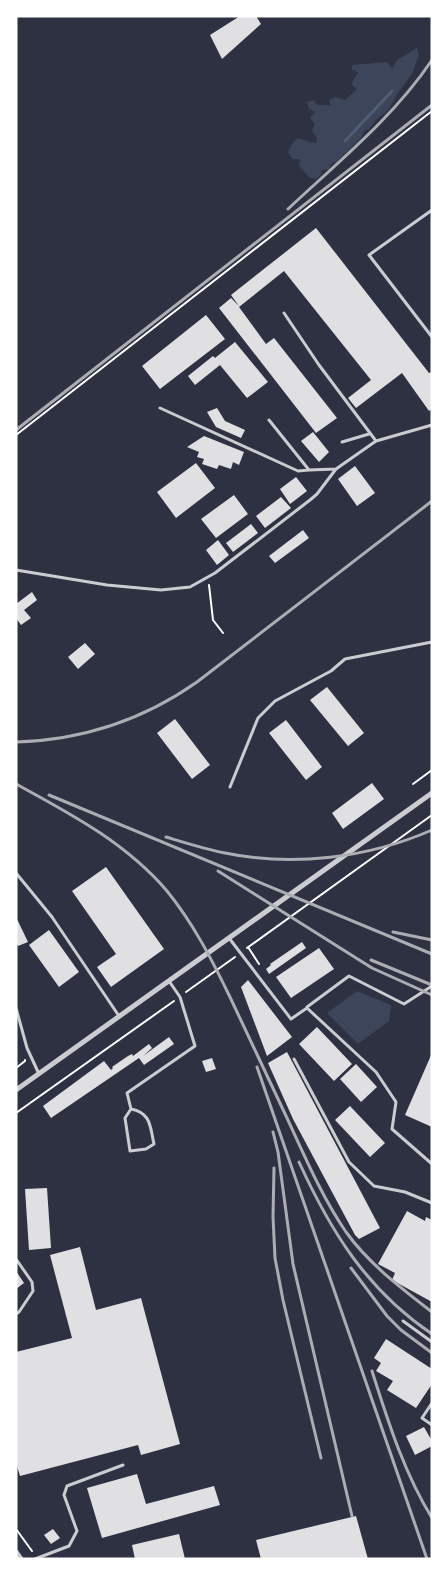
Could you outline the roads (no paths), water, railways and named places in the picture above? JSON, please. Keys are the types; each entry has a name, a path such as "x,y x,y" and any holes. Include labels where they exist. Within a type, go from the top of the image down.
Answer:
{"street":[{"path":"17,1087 39,1074 432,793"},
{"path":"16,1552 21,1559"}],"lane":[{"path":"432,210 369,255 432,338"},
{"path":"284,313 319,365 376,441"},
{"path":"160,408 298,471 336,470"},
{"path":"269,420 309,470"},
{"path":"16,570 107,585 161,590 190,587 208,578 310,500 336,470 376,441 432,425"},
{"path":"342,442 370,434"},
{"path":"230,787 258,718 275,701 331,671 345,659 432,642"},
{"path":"16,873 52,917 119,1016"},
{"path":"228,938 291,1019 349,976 404,1004 432,986"},
{"path":"131,1109 140,1111 148,1119 154,1144 146,1149 130,1151 125,1118 131,1109 127,1093 195,1046 180,997 168,981"},
{"path":"16,1008 27,1048 39,1074"},
{"path":"307,1008 376,1072 396,1102 392,1129 432,1164"},
{"path":"294,1059 350,1162 374,1186 405,1192 432,1204"},
{"path":"16,1259 32,1282 34,1291 16,1314"},
{"path":"403,1321 432,1342"},
{"path":"432,1403 422,1418 432,1425"},
{"path":"36,1558 69,1546 76,1531 64,1495 68,1486 122,1465"}],"waterway":[{"path":"345,141 392,91"}],"railway":[{"path":"288,209 382,120 417,81 432,60"},
{"path":"16,430 432,105"},
{"path":"16,742 65,737 111,726 155,707 176,695 197,682 432,501"},
{"path":"16,784 77,818 116,844 134,858 167,891 201,941 229,995 314,1176 337,1219 355,1244 375,1265 432,1312"},
{"path":"49,795 432,954"},
{"path":"166,837 225,853 277,859 304,859 356,853 408,840 432,830"},
{"path":"218,871 372,968 432,995"},
{"path":"393,932 432,940"},
{"path":"371,960 432,985"},
{"path":"257,1067 427,1559"},
{"path":"273,1132 278,1152 293,1264 352,1516"},
{"path":"299,1162 324,1212 353,1258 388,1298 432,1334"},
{"path":"274,1168 273,1217 275,1258 283,1300 321,1458"},
{"path":"351,1268 387,1316 401,1330 432,1353"},
{"path":"372,1371 405,1465 432,1518"}]}
